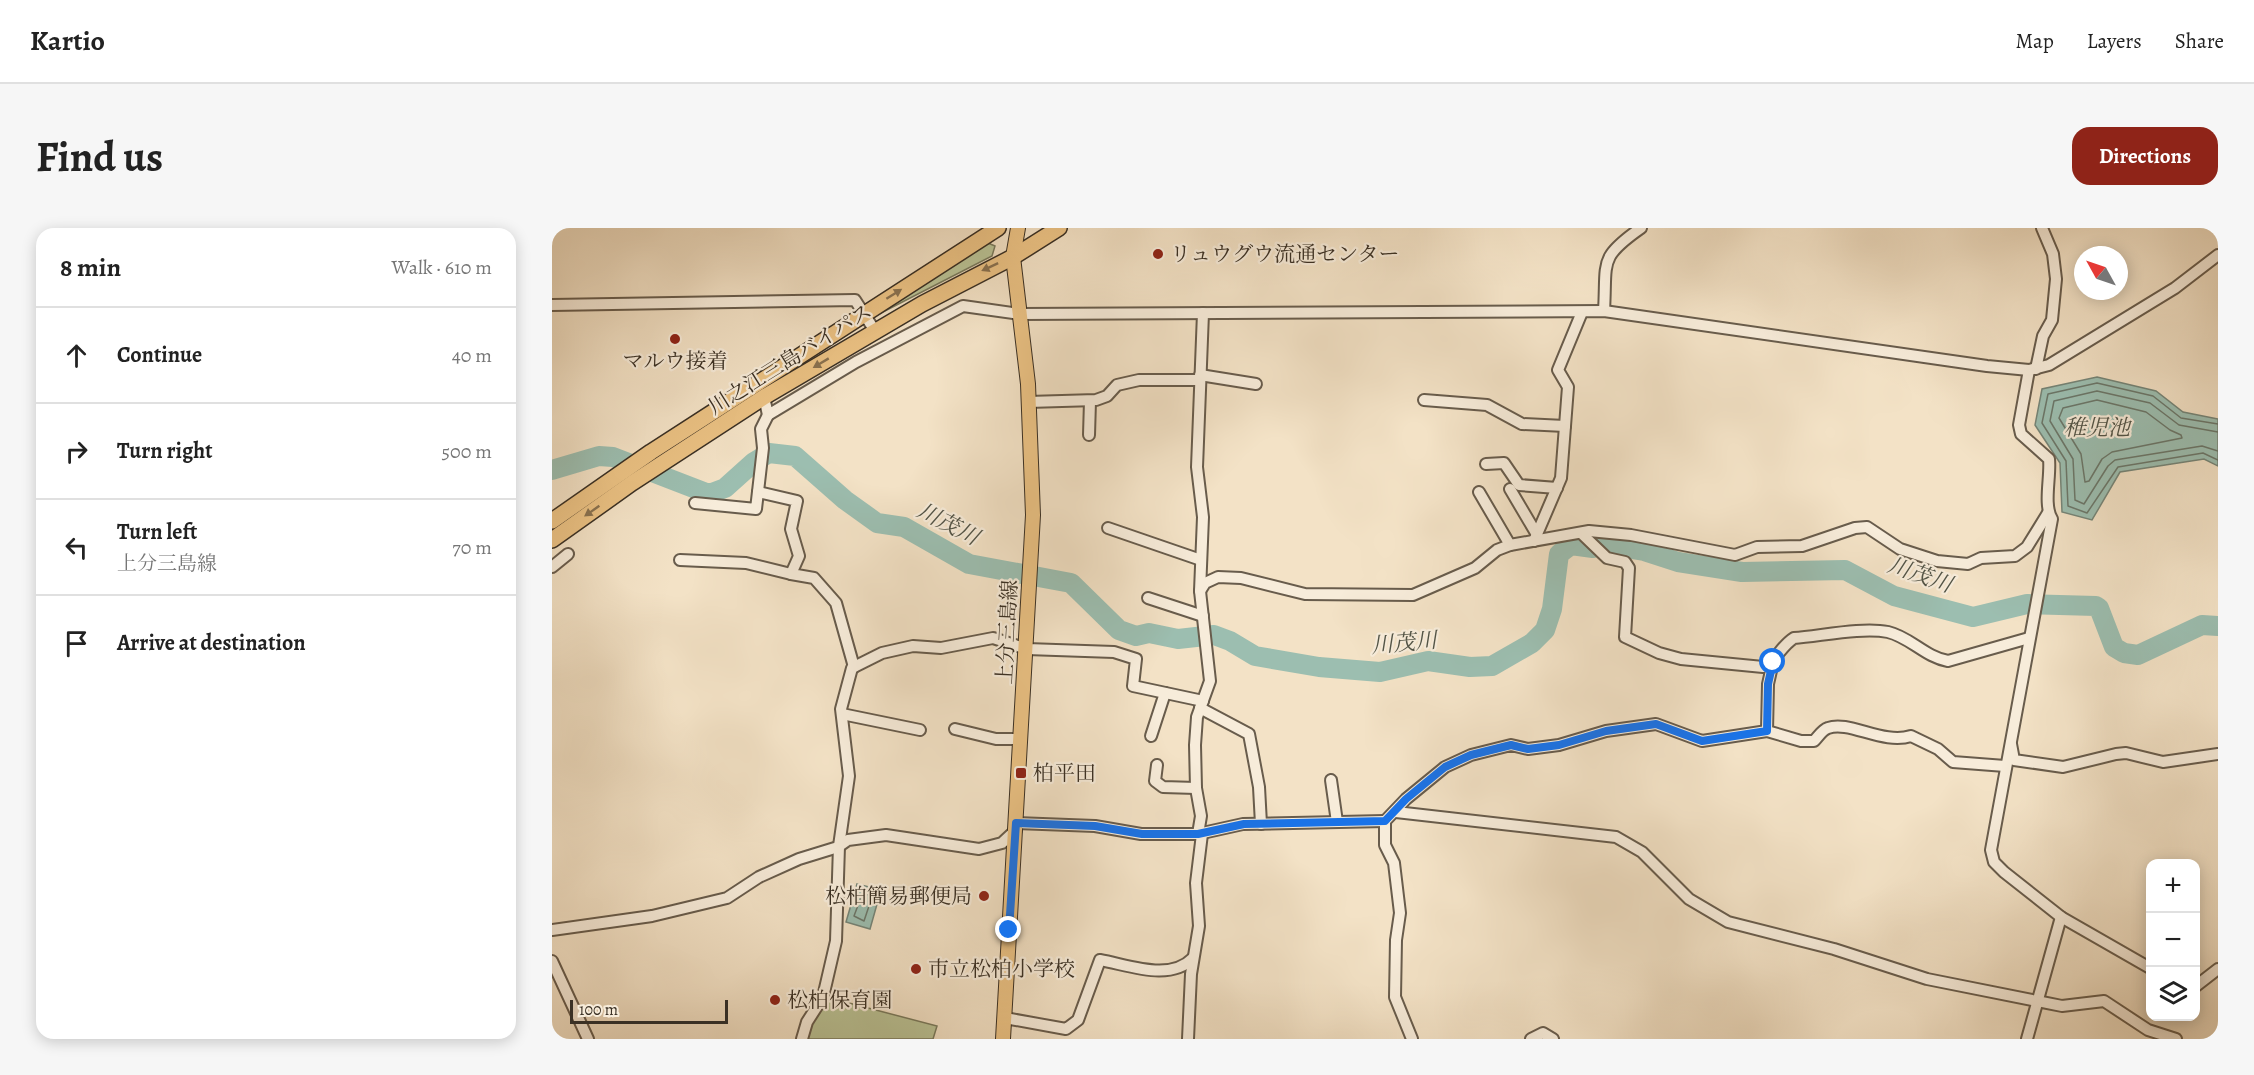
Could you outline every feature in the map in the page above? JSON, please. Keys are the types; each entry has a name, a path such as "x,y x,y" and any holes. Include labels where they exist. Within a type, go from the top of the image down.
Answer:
{"highway":[{"name":"川之江三島バイパス","path":"552,521 651,452 998,228"},
{"name":"川之江三島バイパス","path":"552,540 632,483 764,397 982,270 1013,257 1059,228"}],"main road":[{"name":"上分三島線","path":"1003,1039 1022,739 1033,515 1028,402 1013,257 1018,228"}],"street":[{"path":"1604,311 1608,254 1616,245 1641,228"},
{"path":"1200,591 1205,583 1218,577 1241,578 1305,594 1413,595 1475,568 1497,550 1510,545 1535,537 1581,533 1631,535 1735,555 1757,547 1802,546 1855,528 1867,527 1900,549 1936,561 1968,564 1982,558 2015,556 2027,547 2048,513 2051,473 2049,459 2021,434 2019,425 2032,369 2043,336 2052,320 2056,279 2053,254 2042,228"},
{"path":"695,503 756,509 763,448 761,429 768,415 856,362 963,306 1020,314 1604,311 1987,366 2032,369 2049,366 2097,337 2175,288 2218,255"},
{"path":"552,305 855,300 875,331"},
{"path":"1535,537 1561,478 1568,387 1558,370 1582,312"},
{"path":"1188,1039 1193,958 1199,926 1196,883 1201,816 1196,788 1195,745 1202,704 1210,681 1200,591 1203,517 1197,467 1203,313"},
{"path":"1028,402 1090,401 1107,396 1117,385 1139,380 1200,378 1256,384"},
{"path":"764,397 768,415"},
{"path":"1424,399 1487,405 1522,424 1565,426"},
{"path":"1089,435 1090,401"},
{"path":"1486,464 1504,464 1519,485 1557,488"},
{"path":"1510,489 1535,537"},
{"path":"758,492 797,501 791,528 799,556 791,574"},
{"path":"1479,492 1510,545"},
{"path":"2048,513 2052,519 1991,850 1994,862 2061,917 2148,967"},
{"path":"1108,528 1201,560"},
{"path":"1581,533 1606,558 1625,562 1629,568 1625,637 1659,653 1680,658 1763,667 1773,662"},
{"path":"552,567 568,554"},
{"path":"680,560 746,563 814,578 836,603 854,667 842,714 849,768 839,846 833,958 823,997 807,1022 802,1039"},
{"path":"1148,598 1203,616"},
{"path":"1767,731 1768,684 1773,662 1786,643 1794,638 1874,631 1890,632 1937,659 1948,661 2029,638"},
{"path":"854,667 882,653 913,646 941,648 993,638 1027,649 1114,652 1130,655 1136,659 1133,686 1202,704 1249,734 1259,787 1262,824"},
{"path":"1151,736 1165,693"},
{"path":"842,714 920,730"},
{"path":"552,930 652,916 727,898 759,877 799,859 839,846 848,840 886,835 979,849 1002,843 1016,826 1095,826 1142,834 1200,834 1244,824 1385,821 1406,799 1445,767 1471,755 1511,745 1528,749 1559,745 1606,731 1656,724 1702,741 1767,731 1802,741 1814,741 1826,729 1836,727 1898,741 1911,736 1938,749 1953,762 2005,766"},
{"path":"955,729 996,739 1022,739"},
{"path":"2010,738 2014,760 2063,766 2116,753 2126,753 2163,762 2218,754"},
{"path":"1157,765 1155,781 1163,787 1196,788"},
{"path":"1332,780 1337,822"},
{"path":"1396,812 1616,837 1642,852 1689,899 1728,922 1834,949 1927,979 2062,1006 2104,1001 2148,1030 2176,1039"},
{"path":"1385,821 1385,845 1394,863 1400,913 1396,940 1395,997 1412,1039"},
{"path":"2027,1039 2061,917"},
{"path":"1005,1018 1066,1029 1078,1020 1100,960 1164,971 1176,970 1193,958"},
{"path":"552,961 588,1039"},
{"path":"2200,983 2218,969"},
{"path":"1531,1039 1543,1033 1553,1039"}],"shaded area":[{"path":"988,243 995,246 992,256 879,314"},
{"path":"826,997 937,1026 933,1039 807,1039 810,1026"}],"water":[{"name":"稚児池","path":"2097,377 2156,391 2183,412 2218,419 2218,466 2204,459 2120,472 2092,520 2062,512 2060,463 2035,425 2042,389"},
{"path":"857,884 881,890 870,929 846,922"}],"waterway":[{"name":"川茂川","path":"552,470 599,456 613,457 709,494 725,488 754,462 769,453 795,456 845,500 877,523 904,527 969,564 1071,583 1119,630 1136,636 1149,633 1178,639 1214,635 1230,641 1255,656 1319,667 1380,672 1428,661 1470,667 1492,666 1532,643 1545,630 1552,609 1559,554 1571,545 1593,548 1601,544 1644,551 1678,562 1742,572 1845,570 1894,596 1973,617 2027,604 2096,606 2099,608 2114,647 2124,653 2138,655 2202,625 2218,626"}],"place":[{"name":"リュウグウ流通センター","path":"1158,254"},
{"name":"マルウ接着","path":"675,339"},
{"name":"柏平田","path":"1021,773"},
{"name":"松柏簡易郵便局","path":"984,896"},
{"name":"市立松柏小学校","path":"916,969"},
{"name":"松柏保育園","path":"775,1000"}],"route":[{"path":"1009,930 1016,823 1095,826 1142,834 1202,834 1244,824 1385,821 1406,799 1445,767 1471,755 1511,745 1528,749 1559,745 1606,731 1656,724 1702,741 1767,731 1768,684 1773,662"}]}
